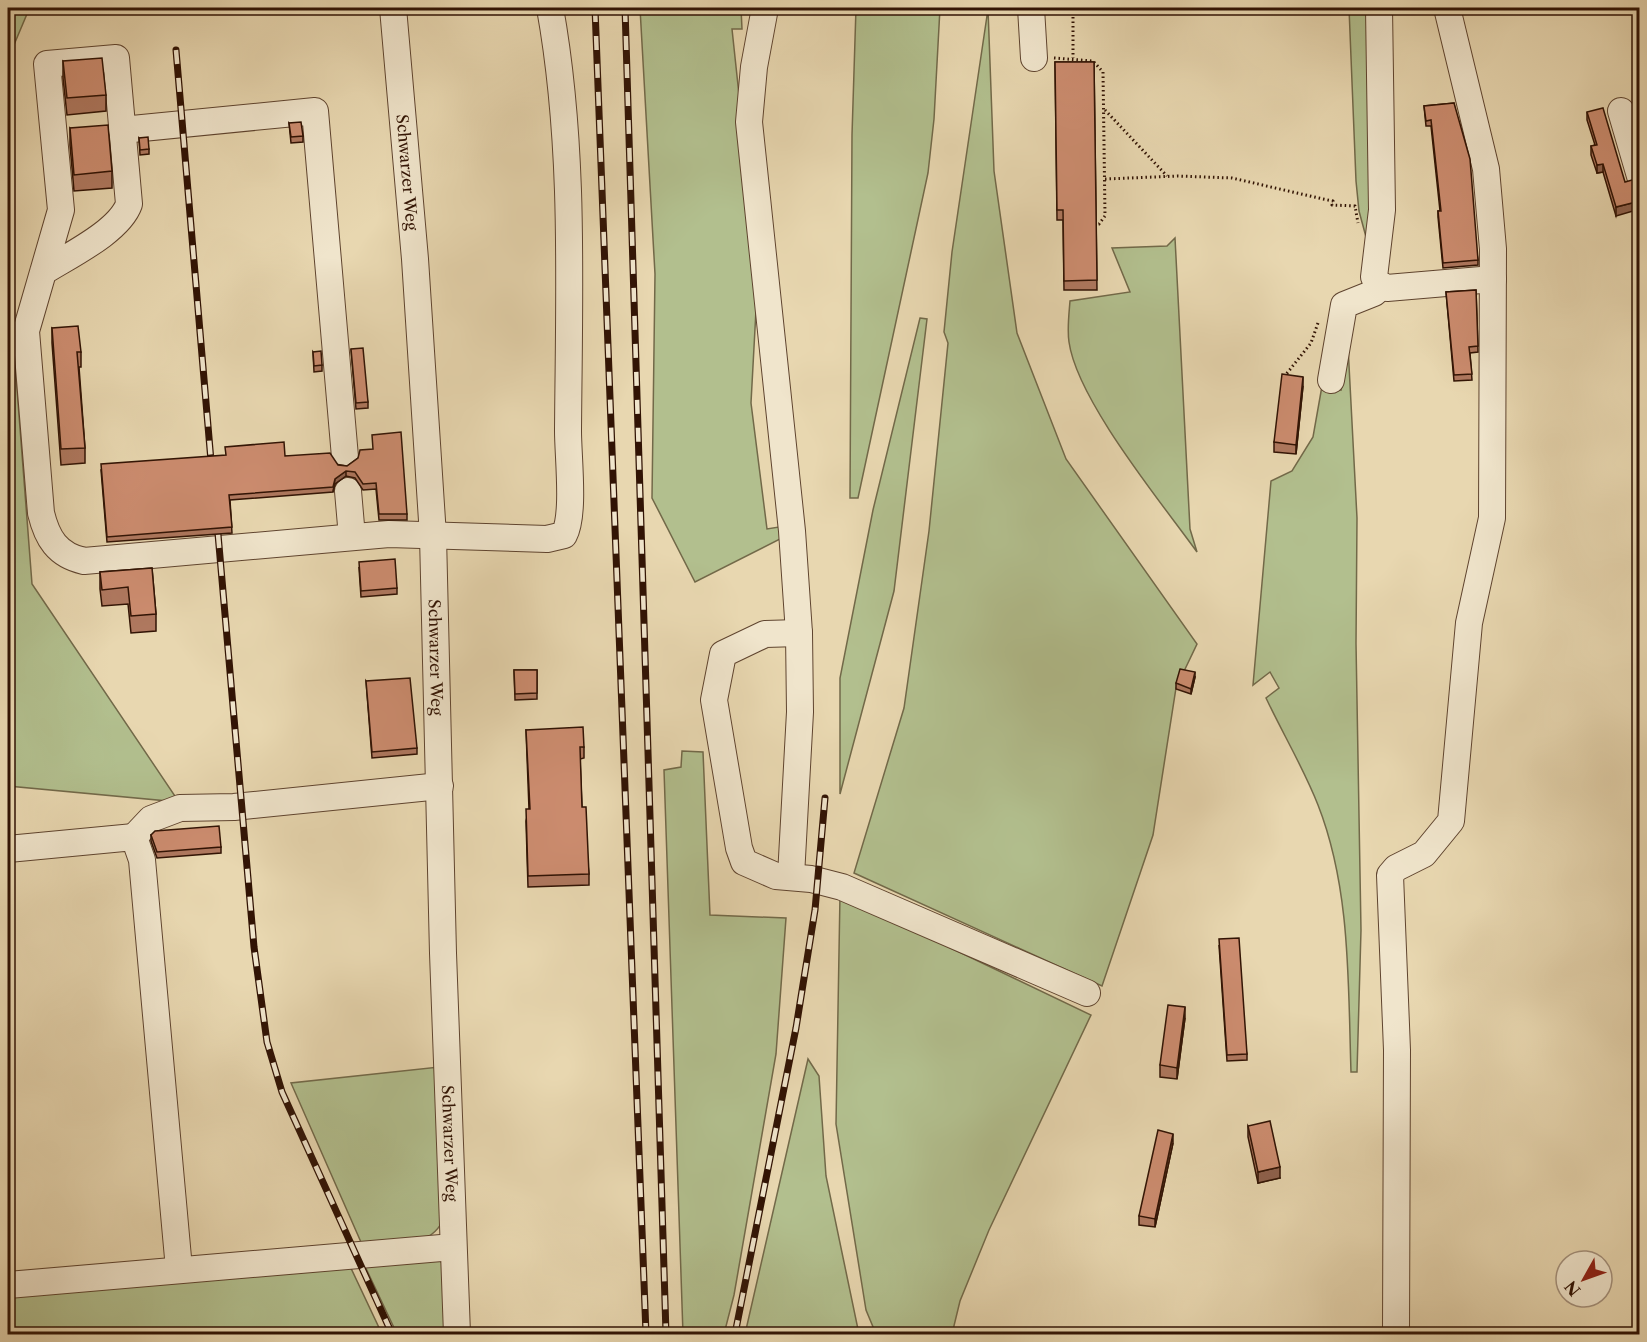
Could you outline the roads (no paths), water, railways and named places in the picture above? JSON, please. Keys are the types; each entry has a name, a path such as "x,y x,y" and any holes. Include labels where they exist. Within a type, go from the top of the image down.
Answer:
{"lane":[{"name":"Schwarzer Weg","path":"393,8 415,259 433,536 456,1322"},
{"path":"95,129 61,210 26,331 41,513 45,527 59,550 71,558 84,561 418,533 433,536 547,539 564,535 570,524 568,472 570,232 561,70 550,8"},
{"path":"765,8 753,67 749,122 792,531 799,633 800,712 791,876"},
{"path":"1031,8 1034,58"},
{"path":"1379,8 1382,210 1374,277 1382,286 1394,288 1493,279"},
{"path":"1396,1335 1397,1050 1390,875 1396,868 1424,854 1451,821 1469,623 1492,518 1493,279 1486,169 1447,8"},
{"path":"95,129 315,111 345,457"},
{"path":"1621,111 1640,176"},
{"path":"43,272 125,216 129,204 95,129"},
{"path":"1331,380 1344,305 1374,293 1382,286"},
{"path":"348,491 352,537"},
{"path":"799,633 765,634 723,654 714,700 739,848 744,862 776,876 791,876 842,887 1087,993"},
{"path":"8,849 134,837 151,819 180,808 234,807 440,786"},
{"path":"134,837 142,860 179,1269"},
{"path":"8,1285 453,1247"}],"railway":[{"path":"595,8 646,1334"},
{"path":"625,8 666,1334"},
{"path":"176,50 211,461"},
{"path":"218,534 254,947 267,1042 282,1092 392,1334"},
{"path":"735,1334 796,1028 815,910 825,798"}]}
